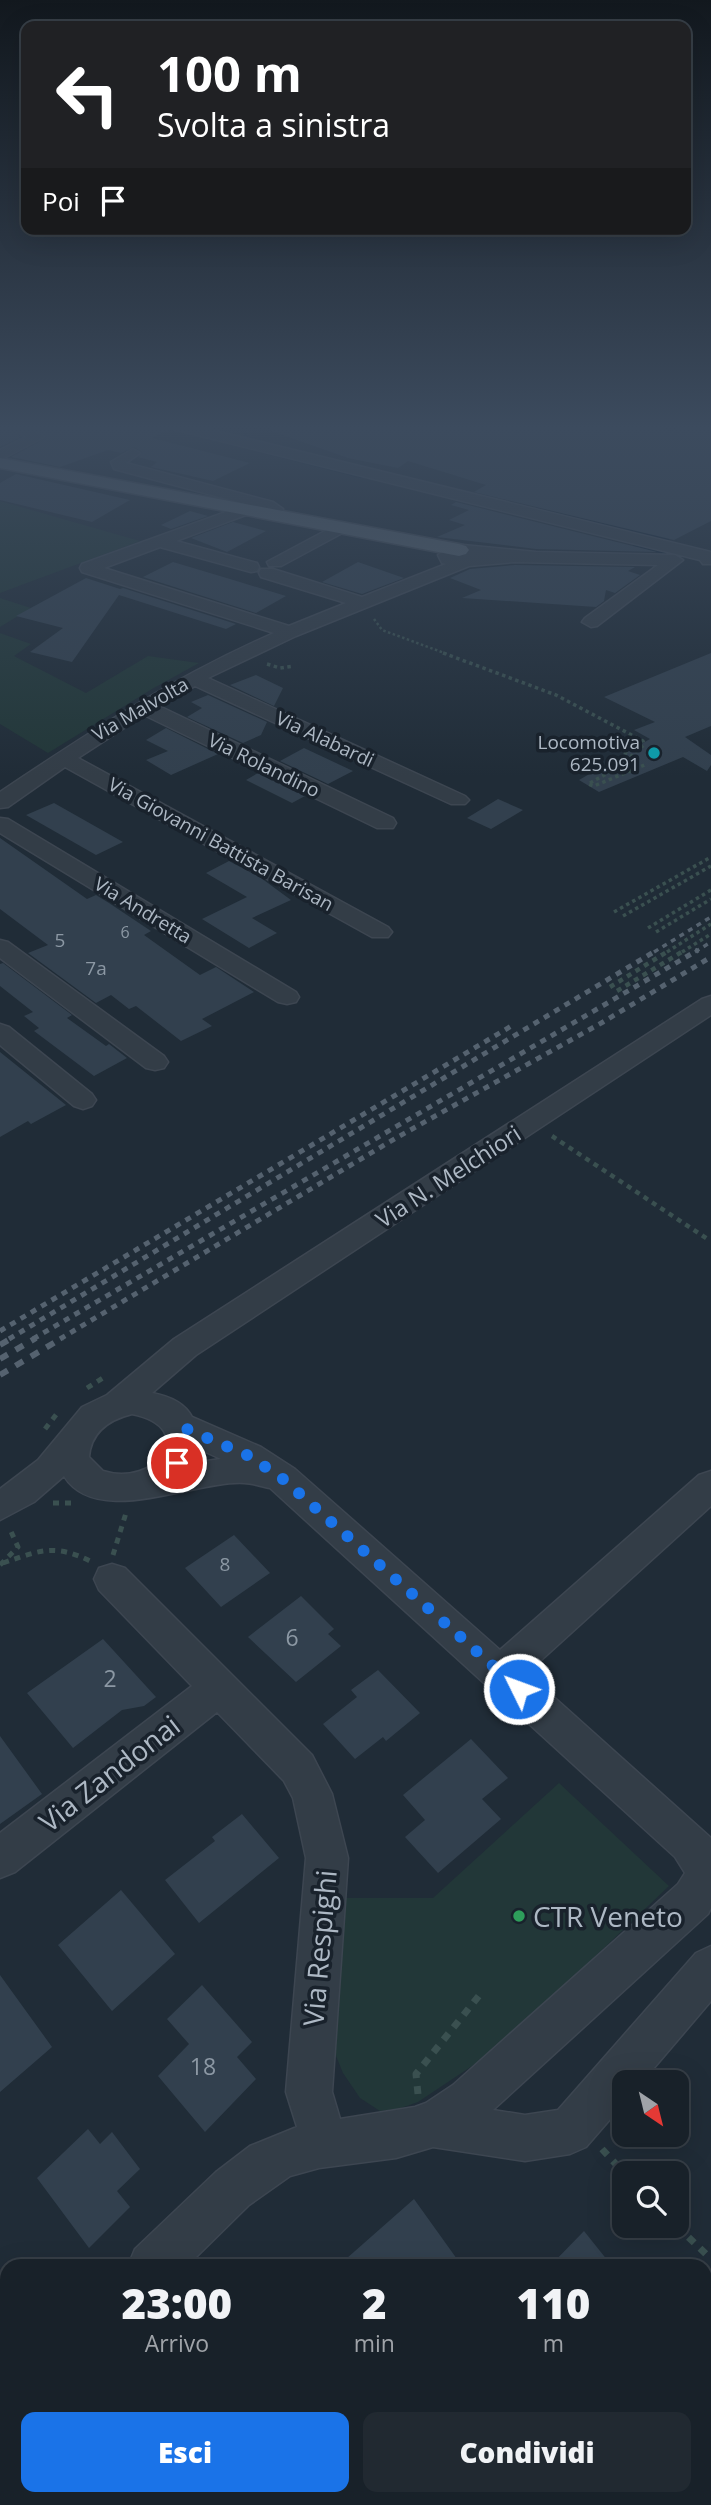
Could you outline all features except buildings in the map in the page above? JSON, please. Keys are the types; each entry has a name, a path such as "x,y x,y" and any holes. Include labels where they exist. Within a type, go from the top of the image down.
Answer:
{"main road":[{"path":"413,543 457,558"}],"street":[{"path":"158,543 88,568 290,632"},
{"path":"164,543 262,569 365,609"},
{"path":"201,602 312,543"},
{"path":"653,543 706,556 710,560"},
{"path":"457,558 710,560"},
{"name":"Via Malvolta","path":"0,802 62,757 192,678 290,632 365,609 457,558"},
{"path":"591,622 675,560"},
{"name":"Via Alabardi","path":"192,678 458,800"},
{"name":"Via Rolandino","path":"142,706 385,824"},
{"name":"Via Giovanni Battista Barisan","path":"62,757 380,932"},
{"name":"Via Andretta","path":"0,824 286,997"},
{"path":"0,947 155,1062"},
{"name":"Via N. Melchiori","path":"120,1402 185,1347 711,1004"},
{"path":"0,1032 83,1100"},
{"path":"153,1482 167,1474 183,1451 185,1439 175,1418 167,1379 185,1347"},
{"path":"10,1507 52,1469 86,1420 107,1406 120,1402 145,1401 249,1456 283,1479 689,1843 700,1857 706,1875 693,1899 469,2101 428,2125 388,2136 325,2143 279,2155 241,2182 159,2259"},
{"path":"74,1440 72,1451 80,1471 100,1485"},
{"path":"10,1507 64,1485 100,1485 127,1489 153,1482 244,1469 283,1479"},
{"path":"501,1673 711,1485"},
{"name":"Via Respighi","path":"110,1578 298,1768 312,1794 327,1858 309,2092 325,2143"},
{"name":"Via Zandonai","path":"0,1858 218,1688"},
{"path":"428,2125 525,2138 570,2131 711,1968"}],"path":[{"path":"365,609 377,620 382,631 556,695 643,741 644,745 633,759 588,784 594,786 647,764"},
{"path":"624,752 633,759"},
{"path":"614,912 711,857"},
{"path":"623,916 711,866"},
{"path":"648,928 711,890"},
{"path":"656,932 711,899"},
{"path":"610,987 711,924"},
{"path":"617,991 711,934"},
{"path":"549,1133 709,1240"},
{"path":"1,1564 50,1548 68,1549 90,1561 110,1578 129,1506"},
{"path":"1,1564 18,1547 10,1507"},
{"path":"428,2125 416,2074 482,1992"},
{"path":"592,2152 602,2149 613,2161"},
{"path":"689,2238 711,2259"}],"green space":[{"path":"0,543 135,543 0,593"},
{"path":"0,598 31,608 0,627"},
{"path":"0,633 31,644 14,656 86,693 148,656 199,663 48,753 0,724"},
{"path":"559,1783 669,1886 499,2048 418,2102 398,2109 380,2111 360,2098 343,2073 332,2046 346,1898 433,1898"}],"waterway":[{"path":"635,544 676,555"}],"railway":[{"path":"654,952 711,917"},
{"path":"695,952 711,942"},
{"path":"9,1339 657,950"},
{"path":"33,1339 698,950"},
{"path":"60,1339 396,1138 603,1022 711,957"},
{"path":"0,1331 513,1025"},
{"path":"0,1345 12,1338"},
{"path":"0,1359 36,1338"},
{"path":"0,1375 62,1338"}],"place":[{"name":"Locomotiva 625.091","path":"654,753"},
{"name":"CTR Veneto","path":"519,1916"}],"route":[{"path":"177,1463 185,1439 182,1427 249,1456 283,1479 519,1689"}]}
